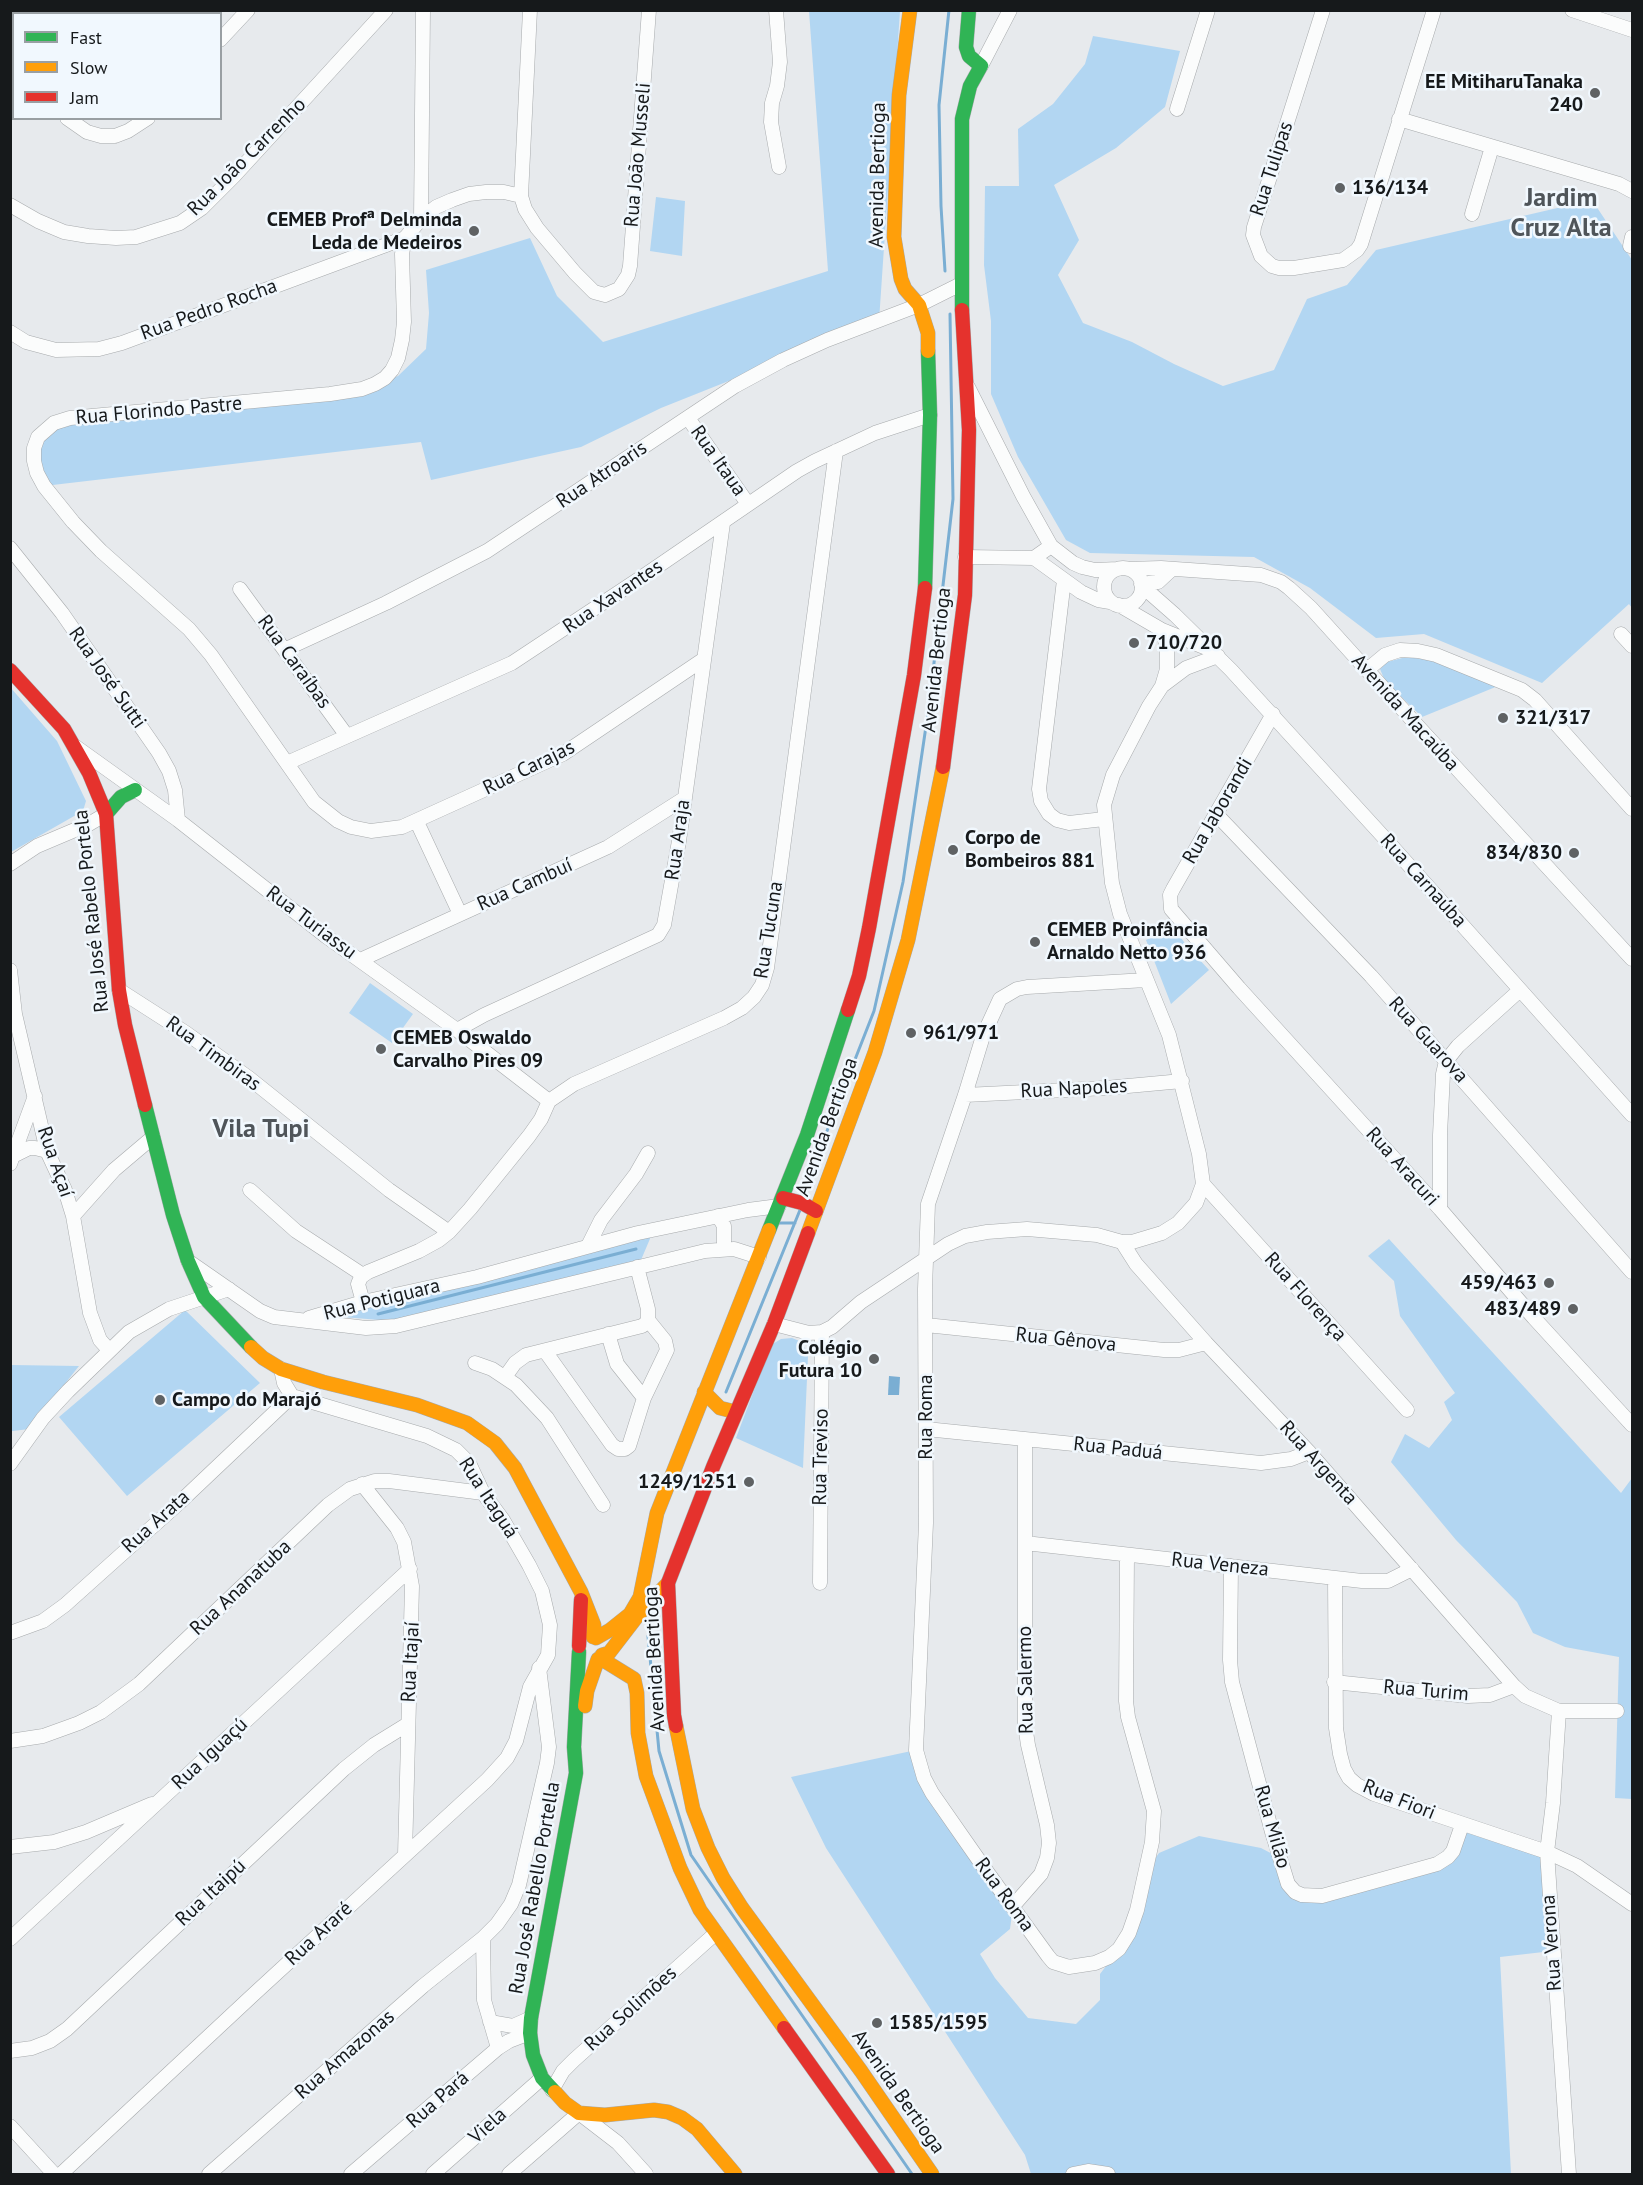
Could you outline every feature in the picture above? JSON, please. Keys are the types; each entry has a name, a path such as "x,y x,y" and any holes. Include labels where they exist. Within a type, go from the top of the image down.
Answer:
{"street":[{"path":"222,38 248,10"},
{"name":"Rua João Carrenho","path":"10,205 64,232 88,236 136,237 180,223 202,208 226,184 386,10"},
{"path":"421,219 423,10"},
{"path":"405,238 421,219 436,207 469,194 504,192 521,196 530,10"},
{"name":"Rua João Musseli","path":"521,196 525,209 537,228 586,287 600,294 612,293 624,282 630,266 650,10"},
{"path":"776,10 780,62 772,103 771,122 780,167"},
{"name":"Avenida Bertioga","path":"595,1637 610,1630 630,1614 640,1597 657,1513 789,1182 820,1097 856,985 871,917 914,675 923,610 929,516 928,333 919,305 905,289 901,279 894,237 899,95 910,10"},
{"path":"969,10 966,48 969,56 981,66 1010,10"},
{"path":"1177,109 1208,10"},
{"name":"Rua Tulipas","path":"1323,10 1257,214 1253,235 1265,262 1279,268 1294,268 1343,260 1352,255 1361,244 1399,119"},
{"path":"1434,10 1399,119 1619,184 1632,191"},
{"path":"1572,10 1632,30"},
{"name":"Avenida Bertioga","path":"932,2175 861,2071 742,1908 708,1848 693,1809 674,1715 668,1582 774,1324 822,1197 890,1005 918,897 947,747 964,603 969,430 961,284 962,119 970,86 981,66"},
{"path":"71,120 87,132 101,136 115,136 145,120"},
{"path":"1472,214 1492,147"},
{"name":"Rua Pedro Rocha","path":"11,335 26,342 56,350 99,349 122,343 405,238"},
{"name":"Rua Florindo Pastre","path":"338,821 314,802 211,655 189,629 101,551 73,522 37,473 34,448 38,437 46,428 70,418 330,394 362,389 375,384 392,370 398,358 402,340 404,322 402,254 405,238"},
{"name":"Rua Atroaris","path":"286,649 386,603 487,551 735,386 783,360 827,340 919,305 961,284"},
{"path":"967,385 1051,546 1034,558"},
{"name":"Rua Xavantes","path":"287,763 512,663 797,471 875,433 930,415"},
{"name":"Rua Itaua","path":"688,418 748,504"},
{"name":"Rua Tucuna","path":"363,1275 419,1251 449,1232 530,1136 549,1101 574,1084 724,1018 748,1003 762,984 767,968 836,451"},
{"name":"Rua Araja","path":"457,1030 484,1015 658,934 666,919 723,523"},
{"name":"Avenida Macaúba","path":"1051,546 1073,563 1095,570 1152,567 1261,575 1281,582 1311,608 1632,959"},
{"name":"Rua José Sutti","path":"10,548 62,613 159,753 169,771 175,790 178,820"},
{"path":"965,557 1034,558 1064,580 1098,600 1114,603 1125,606 1136,601 1140,596 1142,585 1136,573 1123,569 1107,577 1104,590 1114,603 1162,630 1215,653"},
{"path":"1142,585 1158,582 1172,569"},
{"path":"1064,580 1039,789 1041,801 1049,814 1058,820 1069,823 1104,819"},
{"name":"Rua Carnaúba","path":"1142,585 1215,653 1273,714 1632,1115"},
{"name":"Rua Caraíbas","path":"240,589 286,649 347,736"},
{"path":"1162,630 1167,647 1167,669 1162,687"},
{"path":"1621,634 1632,646"},
{"path":"1367,670 1385,655 1400,650 1418,651 1436,655 1522,690 1535,700 1632,809"},
{"path":"774,1324 808,1333 822,1332 832,1327 861,1302 948,1244 965,1236 1027,1229 1097,1235 1122,1242 1143,1240 1162,1233 1178,1223 1196,1203 1203,1184 1203,1171 1182,1081 1169,1035 1120,914 1112,883 1104,819 1106,793 1113,775 1149,706 1162,687 1186,668 1215,653"},
{"name":"Rua Carajas","path":"338,821 351,827 370,831 395,829 417,822 564,754 704,659"},
{"name":"Rua José Rabelo Portela","path":"10,670 50,711 74,746 92,780 106,814 119,990 125,1025 173,1215 188,1261 204,1297 244,1341 263,1358 281,1369 323,1382 417,1405 467,1423 484,1434 515,1468 581,1592 594,1626 595,1637"},
{"name":"Rua Jaborandi","path":"1171,909 1170,895 1173,889 1273,714"},
{"name":"Rua Turiassu","path":"74,746 178,820 327,937 457,1030 549,1101"},
{"path":"10,864 37,846 89,824 106,814 121,797 135,790"},
{"name":"Rua Cambuí","path":"360,960 608,847 684,798"},
{"name":"Rua Guarova","path":"1216,814 1371,976 1630,1265"},
{"path":"417,822 460,914"},
{"name":"Rua Aracuri","path":"1171,909 1239,988 1632,1425"},
{"name":"Rua Açaí","path":"10,970 15,1014 47,1151 65,1190 73,1216 90,1313 100,1340 109,1350"},
{"name":"Rua Roma","path":"1128,1555 1126,1701 1128,1717 1154,1811 1152,1842 1137,1910 1129,1933 1119,1949 1109,1957 1095,1963 1077,1967 1060,1965 1048,1956 932,1792 924,1778 916,1750 926,1523 925,1260 928,1204 983,1036 1000,999 1006,994 1027,987 1146,980"},
{"name":"Rua Timbiras","path":"119,990 186,1033 239,1071 389,1190 449,1232"},
{"path":"1440,1209 1440,1134 1443,1074 1446,1061 1458,1046 1521,990"},
{"name":"Rua Napoles","path":"965,1095 1106,1088 1182,1081"},
{"path":"12,1160 34,1096"},
{"path":"73,1216 114,1170 153,1137"},
{"path":"12,1160 29,1148 47,1151"},
{"path":"588,1246 601,1220 636,1174 648,1153"},
{"path":"789,1182 822,1197"},
{"name":"Rua Florença","path":"1203,1184 1407,1410"},
{"path":"249,1190 296,1231 363,1275 358,1284 363,1302"},
{"path":"781,1202 802,1203 816,1211"},
{"name":"Rua Potiguara","path":"302,1320 363,1302 477,1277 638,1233 781,1202"},
{"path":"718,1216 724,1226 724,1248"},
{"name":"Rua Argenta","path":"1122,1242 1136,1264 1206,1343 1309,1452 1514,1686"},
{"name":"Rua Potiguara","path":"302,1320 366,1328 396,1326 724,1248 743,1251 759,1257"},
{"path":"188,1261 260,1311 274,1317 302,1320"},
{"path":"544,1351 612,1445 618,1449 625,1449 629,1446 644,1398 667,1350 667,1345 648,1320 648,1309 637,1268"},
{"path":"10,1464 43,1418 129,1332 169,1309 229,1289"},
{"path":"505,1377 521,1358 642,1326 648,1320"},
{"name":"Rua Gênova","path":"926,1326 1164,1350 1179,1350 1206,1343"},
{"name":"Rua Treviso","path":"820,1583 822,1332"},
{"path":"609,1334 617,1364 644,1398"},
{"path":"475,1363 492,1369 516,1385 547,1418 603,1505"},
{"path":"281,1369 284,1383 292,1396"},
{"path":"704,1392 720,1408 736,1412"},
{"name":"Rua Itaguá","path":"292,1396 444,1443 456,1450 468,1463 483,1492 503,1520 529,1565 546,1604 550,1625 548,1656 539,1668"},
{"name":"Rua Arata","path":"10,1633 43,1621 65,1605 180,1502 292,1396"},
{"name":"Rua Paduá","path":"926,1430 1261,1463 1291,1459 1309,1452"},
{"name":"Rua Salermo","path":"1013,1906 1041,1874 1047,1858 1049,1843 1025,1725 1025,1439"},
{"name":"Rua Ananatuba","path":"10,1741 43,1736 78,1723 101,1712 139,1684 328,1505 350,1489 362,1484 390,1481 483,1492"},
{"name":"Rua Itajaí","path":"362,1484 397,1528 404,1542 410,1569 413,1605 405,1855"},
{"name":"Rua Veneza","path":"1025,1543 1335,1578 1389,1581 1412,1569"},
{"name":"Rua Milão","path":"1231,1566 1230,1660 1232,1682 1272,1832 1288,1884 1294,1892 1302,1895 1322,1896 1437,1863 1453,1851 1462,1825"},
{"name":"Rua Iguaçú","path":"10,1939 410,1569"},
{"name":"Rua Fiori","path":"1335,1578 1336,1728 1340,1754 1349,1778 1374,1794 1546,1852 1577,1866 1632,1904"},
{"path":"576,1773 582,1747 586,1690 600,1657 603,1644 595,1637 586,1638 579,1649 587,1660 600,1657 609,1653 639,1614 668,1582"},
{"name":"Rua José Rabello Portella","path":"579,2113 552,2090 542,2078 533,2055 530,2033 576,1773 574,1747 581,1592"},
{"name":"Avenida Bertioga","path":"600,1657 634,1679 637,1693 638,1733 646,1776 686,1882 700,1910 888,2175"},
{"name":"Rua Araré","path":"61,2175 488,1780 507,1758 516,1741 530,1687 539,1668"},
{"name":"Rua Amazonas","path":"209,2175 414,1994 483,1938 497,1924 511,1904 519,1885 543,1788 549,1747 539,1668"},
{"name":"Rua Turim","path":"1334,1682 1468,1696 1490,1695 1514,1686"},
{"path":"1514,1686 1525,1696 1559,1711 1617,1711"},
{"name":"Rua Verona","path":"1559,1711 1553,1803 1546,1852 1569,2175"},
{"name":"Rua Itaipú","path":"10,2051 32,2048 50,2041 67,2029 344,1769 374,1745 408,1724"},
{"path":"10,1847 54,1842 86,1832 159,1801"},
{"path":"86,1832 98,1838 105,1853"},
{"name":"Rua Solimões","path":"552,2090 563,2071 574,2060 716,1933"},
{"path":"483,1938 484,2000 498,2048"},
{"path":"490,2022 513,2026 531,2018"},
{"name":"Rua Pará","path":"351,2175 498,2048 530,2033"},
{"name":"Viela","path":"433,2175 542,2078"},
{"path":"509,2175 579,2113 606,2115 654,2110 668,2112 682,2118 697,2129 735,2175"},
{"path":"579,2113 618,2143 646,2175"},
{"path":"10,2126 54,2175"},
{"path":"1073,2175 1088,2171 1108,2175"}],"shaded area":[{"path":"809,11 900,11 879,321 661,408 581,447 431,480 421,442 44,486 34,461 46,428 70,418 375,384 398,376 426,349 429,313 426,270 530,238 557,296 603,342 828,271"},
{"path":"1093,36 1180,51 1165,107 1116,148 1054,185 1079,240 1058,275 1083,323 1132,342 1223,386 1274,370 1307,299 1347,285 1376,250 1592,200 1632,260 1632,608 1629,604 1542,683 1424,634 1376,638 1310,588 1254,557 1090,553 1066,540 1018,457 991,394 991,321 984,265 985,186 1019,186 1018,129 1053,104 1085,64"},
{"path":"656,197 685,201 682,256 650,251"},
{"path":"1406,657 1437,661 1498,686 1422,717 1385,681 1380,669 1387,662"},
{"path":"10,687 57,741 86,801 83,811 11,852"},
{"path":"1173,927 1209,970 1171,1004 1146,940"},
{"path":"370,983 413,1014 392,1043 349,1013"},
{"path":"652,1234 641,1260 392,1321 343,1317 349,1312"},
{"path":"1389,1239 1621,1493 1632,1478 1632,1799 1615,1798 1619,1657 1565,1647 1533,1633 1517,1602 1456,1540 1391,1462 1405,1434 1429,1448 1452,1420 1444,1402 1455,1393 1400,1316 1394,1281 1368,1256"},
{"name":"Campo do Marajó","path":"185,1310 260,1383 127,1496 59,1417"},
{"path":"792,1338 802,1342 808,1356 803,1468 736,1438 771,1345 781,1339"},
{"path":"11,1365 79,1366 29,1429 11,1431"},
{"path":"889,1376 900,1377 899,1395 888,1395"},
{"path":"916,1750 916,1777 932,1793 1013,1906 1010,1929 980,1954 995,1978 1028,2018 1076,2024 1100,2000 1100,1974 1119,1949 1145,1873 1159,1853 1199,1836 1261,1848 1280,1858 1302,1895 1437,1864 1462,1825 1547,1852 1552,1951 1500,1957 1511,2174 1031,2174 1025,2155 826,1848 791,1777"}],"waterway":[{"path":"945,271 939,105 949,10"},
{"path":"827,1131 874,1011 903,882 929,706 953,499 950,314"},
{"path":"726,1392 800,1210"},
{"path":"779,1223 795,1223"},
{"path":"378,1314 636,1249"},
{"path":"648,1636 659,1751 691,1855 912,2174"}],"traffic: fast":[{"path":"962,310 962,119 970,86 981,66 969,56 966,47 969,10"},
{"path":"925,588 930,415 928,351"},
{"path":"106,814 121,797 135,790"},
{"path":"769,1230 807,1135 848,1010"},
{"path":"145,1105 173,1215 188,1261 204,1297 251,1347"},
{"path":"555,2092 542,2078 533,2055 530,2033 576,1773 574,1747 579,1652"}],"traffic: slow":[{"path":"910,10 899,95 894,237 901,279 905,289 919,305 928,333 928,351"},
{"path":"808,1233 875,1052 908,940 943,767"},
{"path":"596,1638 630,1614 640,1597 657,1513 769,1230"},
{"path":"251,1347 281,1369 323,1382 417,1405 467,1423 495,1443 515,1468 581,1592 594,1625 593,1637"},
{"path":"704,1392 720,1408 736,1412"},
{"path":"602,1655 609,1653 639,1614 668,1583"},
{"path":"600,1658 634,1679 637,1693 638,1733 646,1776 680,1868 700,1910 784,2028"},
{"path":"585,1706 587,1691 598,1659"},
{"path":"676,1726 693,1809 723,1878 932,2174"},
{"path":"555,2092 579,2113 605,2115 654,2110 668,2112 682,2118 697,2129 735,2174"}],"traffic: jam":[{"path":"943,767 965,595 969,430 962,310"},
{"path":"848,1010 859,976 869,928 914,675 925,588"},
{"path":"10,670 64,729 89,773 106,814 119,990 125,1025 145,1105"},
{"path":"783,1198 802,1203 816,1211"},
{"path":"676,1726 668,1583 713,1467 774,1324 808,1233"},
{"path":"579,1646 581,1600"},
{"path":"784,2028 888,2174"}],"place":[{"name":"EE MitiharuTanaka 240","path":"1595,93"},
{"name":"136/134","path":"1340,188"},
{"name":"CEMEB Profª Delminda Leda de Medeiros","path":"474,231"},
{"name":"710/720","path":"1134,643"},
{"name":"321/317","path":"1503,718"},
{"name":"Corpo de Bombeiros 881","path":"953,850"},
{"name":"834/830","path":"1574,853"},
{"name":"CEMEB Proinfância Arnaldo Netto 936","path":"1035,942"},
{"name":"961/971","path":"911,1033"},
{"name":"CEMEB Oswaldo Carvalho Pires 09","path":"381,1049"},
{"name":"459/463","path":"1549,1283"},
{"name":"483/489","path":"1573,1309"},
{"name":"Colégio Futura 10","path":"874,1359"},
{"name":"Campo do Marajó","path":"160,1400"},
{"name":"1249/1251","path":"749,1482"},
{"name":"1585/1595","path":"877,2023"}],"district":[{"name":"Jardim Cruz Alta","path":"1561,214"},
{"name":"Vila Tupi","path":"261,1130"}]}
